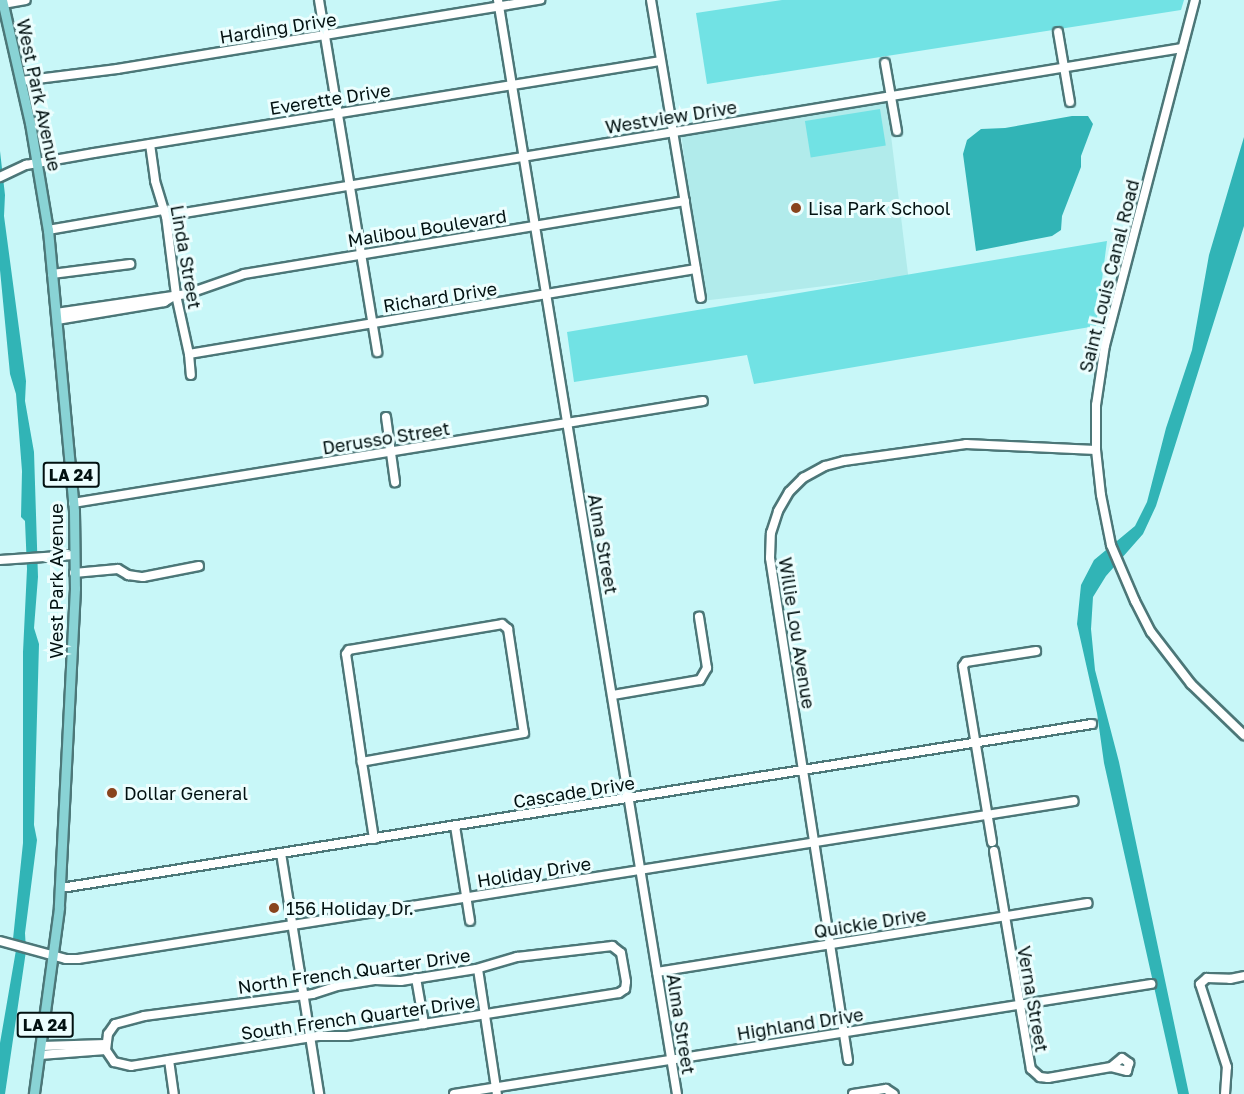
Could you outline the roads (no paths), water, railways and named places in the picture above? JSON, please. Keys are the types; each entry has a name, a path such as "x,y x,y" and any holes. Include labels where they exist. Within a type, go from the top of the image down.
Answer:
{"main road":[{"name":"West Park Avenue","path":"2,2 38,163 48,230 73,503 75,588 60,888 34,1094"}],"street":[{"path":"2,2 26,0"},
{"path":"319,0 378,352"},
{"name":"Harding Drive","path":"21,81 117,69 325,35 498,3 540,0"},
{"path":"651,0 701,298"},
{"name":"Saint Louis Canal Road","path":"1195,0 1105,345 1096,405 1096,450 1101,495 1120,570 1162,648 1191,684 1244,735"},
{"name":"Alma Street","path":"498,3 677,1094"},
{"path":"1058,32 1070,102"},
{"name":"Westview Drive","path":"48,230 350,185 1182,48"},
{"name":"Everette Drive","path":"4,175 38,163 660,61"},
{"path":"885,63 897,131"},
{"name":"Linda Street","path":"150,144 156,187 165,213 176,295 189,354 191,375"},
{"name":"Malibou Boulevard","path":"56,316 164,302 176,295 187,294 244,274 685,201"},
{"path":"52,274 130,264"},
{"name":"Richard Drive","path":"189,354 696,269"},
{"name":"Derusso Street","path":"73,503 703,401"},
{"path":"386,417 395,482"},
{"name":"Willie Lou Avenue","path":"849,1060 770,558 774,521 783,501 795,486 813,471 835,462 927,447 966,444 1096,450"},
{"path":"0,560 74,555"},
{"path":"74,573 118,569 128,575 143,577 199,566"},
{"path":"613,696 700,681 706,668 699,616"},
{"path":"362,762 524,734 508,629 505,625 348,650 346,654 362,762 374,839"},
{"path":"993,842 964,663 1036,651"},
{"name":"Cascade Drive","path":"60,888 1092,724"},
{"name":"Holiday Drive","path":"0,941 52,955 78,959 1074,801"},
{"path":"455,826 470,921"},
{"name":"Verna Street","path":"994,851 1029,1064 1036,1075 1048,1078 1111,1067"},
{"path":"281,853 319,1094"},
{"name":"Quickie Drive","path":"657,972 1088,903"},
{"name":"North French Quarter Drive","path":"106,1047 111,1029 119,1022 222,1004 248,1004 303,995 375,980 401,981 478,969 517,957 561,954 612,946 619,949 626,982 625,989"},
{"path":"478,969 497,1091"},
{"path":"1225,1094 1227,1067 1200,984 1207,978 1230,979 1244,976"},
{"path":"416,978 424,1024"},
{"name":"Highland Drive","path":"454,1094 497,1091 671,1060 1150,984"},
{"name":"South French Quarter Drive","path":"106,1047 114,1062 125,1066 310,1037 347,1036 486,1015 620,993 625,989"},
{"path":"41,1051 106,1047"},
{"path":"169,1060 174,1094"},
{"path":"853,1094 886,1089 894,1094"}],"place":[{"name":"Lisa Park School","path":"796,208"},
{"name":"Dollar General","path":"112,793"},
{"name":"156 Holiday Dr.","path":"274,908"}]}
